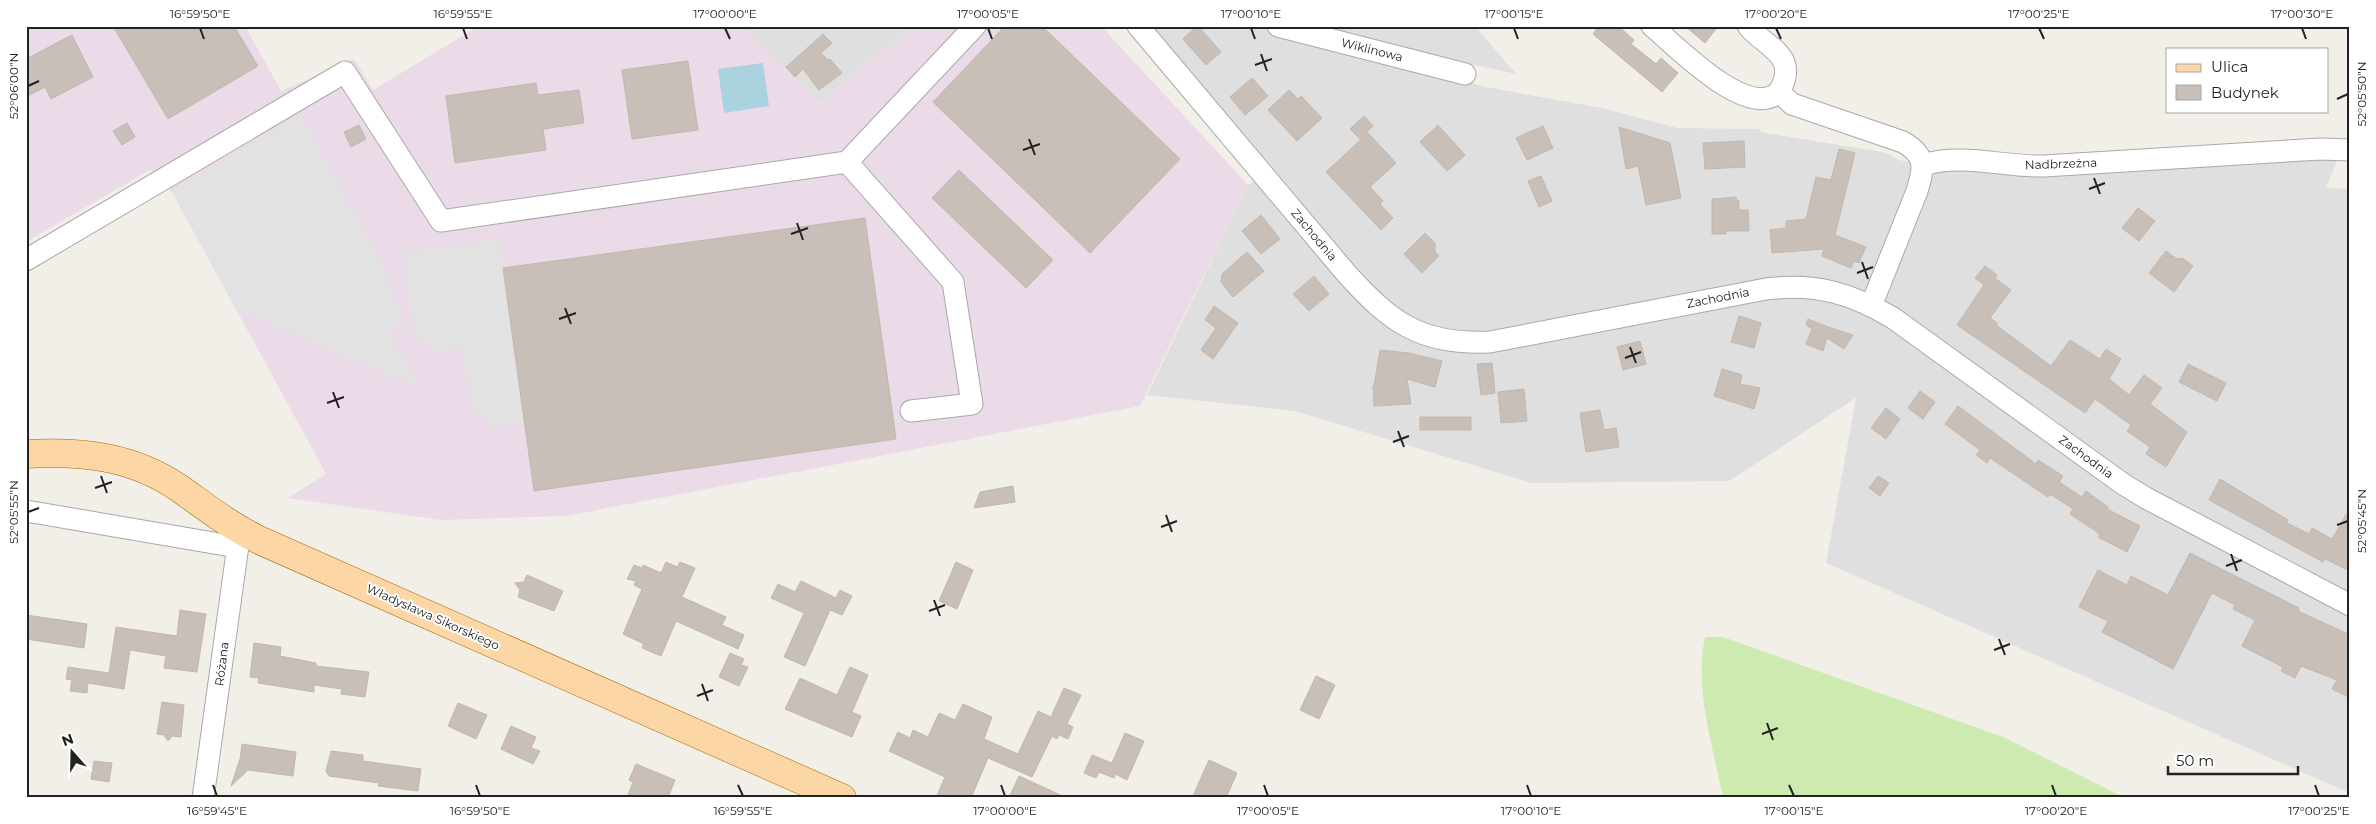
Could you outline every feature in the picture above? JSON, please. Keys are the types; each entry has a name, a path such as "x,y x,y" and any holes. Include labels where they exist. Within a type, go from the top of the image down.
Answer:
{"main road":[{"name":"Władysława Sikorskiego","path":"26,454 83,453 108,457 139,466 179,488 238,539 842,798"}],"street":[{"path":"26,260 345,72 441,221 847,162 975,26"},
{"name":"Zachodnia","path":"1138,26 1361,290 1392,318 1419,332 1446,341 1490,342 1780,287 1822,288 1871,306 1893,318 2129,488 2350,605"},
{"name":"Wiklinowa","path":"1278,26 1465,74"},
{"path":"1652,26 1731,90 1747,96 1762,99 1769,98 1779,92 1786,72 1782,58 1748,26"},
{"path":"1779,92 1799,107 1903,142 1916,150 1923,165 1917,191 1871,306"},
{"name":"Nadbrzeżna","path":"1923,165 1955,159 2032,166 2320,148 2350,150"},
{"path":"847,162 953,282 972,404 911,411"},
{"name":"Władysława Sikorskiego","path":"26,511 238,539"},
{"name":"Różana","path":"203,798 238,539"}],"shaded area":[{"path":"26,26 245,26 281,91 354,59 373,90 479,26 739,26 820,102 915,26 1101,26 1248,185 1140,406 566,516 441,520 288,498 326,474 172,192 150,170 26,242"},
{"path":"739,26 915,26 820,102"},
{"path":"1145,26 1475,26 1516,74 1452,60 1449,77 1486,87 1602,108 1677,128 1759,129 1760,132 1876,151 1890,154 1898,160 1955,169 2340,153 2326,188 2350,189 2350,793 1826,563 1856,398 1729,481 1532,483 1295,411 1147,395 1248,185 1271,170"},
{"path":"301,115 381,263 404,322 388,331 419,388 236,309 172,192"},
{"path":"499,240 524,423 488,428 485,412 472,414 463,348 430,352 428,340 415,342 403,253"}],"green space":[{"path":"1705,637 1723,637 2003,737 2125,798 1723,798 1703,697 1702,657"}],"water":[{"path":"763,63 769,106 724,113 718,69"}],"building":[{"path":"113,26 234,26 258,66 168,119"},
{"path":"1005,26 1042,26 1180,159 1090,253 933,102"},
{"path":"1599,26 1618,26 1634,40 1631,44 1656,64 1661,58 1678,73 1662,92 1593,34"},
{"path":"1685,26 1718,26 1705,43"},
{"path":"1195,28 1200,28 1221,52 1206,65 1183,39"},
{"path":"823,34 832,43 821,53 828,60 830,59 842,73 819,90 803,69 795,77 786,67"},
{"path":"72,35 93,77 51,99 45,87 26,97 26,59"},
{"path":"688,61 698,130 632,139 622,70"},
{"path":"1252,78 1268,96 1245,115 1230,97"},
{"path":"536,83 538,95 579,90 584,123 543,129 546,150 455,163 446,96"},
{"path":"1289,90 1298,99 1301,96 1322,118 1297,141 1268,110"},
{"path":"1364,116 1373,126 1360,139 1350,129"},
{"path":"127,123 135,137 122,145 113,131"},
{"path":"359,125 366,139 351,147 344,132"},
{"path":"1438,125 1465,155 1447,171 1420,142"},
{"path":"1543,126 1553,148 1527,160 1516,138"},
{"path":"1619,127 1670,143 1681,198 1646,205 1638,166 1626,169"},
{"path":"1368,133 1396,163 1370,187 1383,201 1380,204 1393,218 1381,230 1326,172"},
{"path":"1744,141 1745,167 1705,169 1703,143"},
{"path":"1839,149 1855,153 1835,235 1866,247 1859,263 1854,261 1851,268 1822,256 1824,249 1772,253 1770,230 1786,228 1786,221 1806,219 1816,177 1831,180"},
{"path":"959,170 1053,260 1026,288 932,198"},
{"path":"1541,176 1552,201 1539,207 1528,181"},
{"path":"1736,197 1737,201 1739,201 1739,210 1748,210 1749,231 1726,231 1726,234 1712,234 1712,199"},
{"path":"2138,208 2155,221 2139,241 2122,228"},
{"path":"1261,215 1280,239 1261,254 1242,231"},
{"path":"865,218 896,439 534,491 503,268"},
{"path":"1425,233 1435,243 1435,252 1439,256 1422,273 1404,254"},
{"path":"2166,251 2177,259 2182,258 2193,266 2174,292 2149,273"},
{"path":"1247,252 1264,271 1233,297 1221,282 1222,274"},
{"path":"1985,266 1997,275 1995,278 2011,290 1990,318 1997,323 1996,325 2051,366 2070,340 2100,359 2106,349 2121,359 2109,379 2129,395 2144,375 2162,388 2150,404 2187,432 2166,467 2146,454 2150,447 2127,431 2131,425 2095,399 2085,413 1957,325 1984,285 1975,278"},
{"path":"1314,276 1329,294 1309,311 1293,294"},
{"path":"1214,306 1238,323 1213,359 1201,350 1216,328 1205,320"},
{"path":"1739,316 1761,323 1754,348 1731,342"},
{"path":"1808,319 1853,335 1844,349 1827,338 1823,351 1806,344 1812,329 1806,325"},
{"path":"1640,341 1646,364 1623,370 1617,347"},
{"path":"1380,350 1409,353 1442,361 1435,387 1407,379 1411,404 1374,406 1373,386"},
{"path":"1492,363 1495,393 1481,395 1477,364"},
{"path":"2188,364 2226,383 2217,401 2179,382"},
{"path":"1722,369 1742,375 1740,384 1760,388 1754,409 1714,396"},
{"path":"1524,389 1527,421 1501,423 1498,392"},
{"path":"1920,391 1935,402 1923,419 1908,408"},
{"path":"1958,406 2036,464 2038,460 2063,476 2059,482 2082,497 2086,491 2108,507 2107,509 2140,526 2127,552 2098,537 2100,534 2070,514 2073,509 2050,494 2048,497 1990,458 1987,463 1976,455 1980,450 1945,424"},
{"path":"1886,408 1900,419 1886,439 1871,428"},
{"path":"1600,410 1604,430 1616,428 1619,447 1586,452 1580,413"},
{"path":"1420,417 1471,417 1471,430 1420,430"},
{"path":"1878,476 1889,483 1880,496 1869,488"},
{"path":"2220,479 2288,520 2287,523 2309,534 2312,528 2332,539 2350,508 2350,571 2325,559 2323,562 2209,500"},
{"path":"1013,486 1015,502 974,508 980,492"},
{"path":"2190,553 2299,608 2298,611 2350,635 2350,698 2332,689 2337,680 2301,666 2295,678 2281,671 2283,667 2242,646 2255,620 2233,609 2235,605 2212,593 2173,669 2102,632 2108,621 2079,607 2098,570 2127,585 2131,576 2168,595"},
{"path":"666,562 677,567 680,562 695,568 682,597 726,617 722,625 744,635 738,649 676,621 661,656 642,648 644,644 623,634 642,589 634,585 636,581 627,579 634,565 642,568 643,565 661,573"},
{"path":"956,562 973,570 957,609 939,601"},
{"path":"527,575 563,591 554,611 518,597 520,590 515,583 524,582"},
{"path":"801,581 836,598 840,590 852,596 842,615 830,610 805,666 784,657 804,613 771,598 778,584 795,592"},
{"path":"180,610 206,614 197,672 164,668 166,656 130,650 124,689 88,683 87,693 70,691 72,680 66,679 68,667 109,673 116,627 177,636"},
{"path":"26,615 87,624 84,648 26,639"},
{"path":"254,643 281,647 280,656 316,663 316,666 369,672 365,697 341,694 342,689 314,685 314,692 258,683 259,678 250,677"},
{"path":"730,653 744,659 741,665 748,667 739,686 719,677"},
{"path":"850,667 868,675 852,712 861,716 852,737 785,709 800,678 837,695"},
{"path":"1316,676 1335,685 1319,719 1300,710"},
{"path":"1064,688 1081,695 1067,724 1073,727 1068,739 1059,735 1057,739 1052,736 1032,777 988,758 971,798 936,798 945,777 889,751 898,732 910,738 913,730 928,737 939,713 955,720 963,704 992,717 984,739 1018,754 1038,711 1051,717"},
{"path":"162,702 184,705 181,737 172,736 168,741 164,735 157,734"},
{"path":"458,703 487,715 476,739 448,726"},
{"path":"511,726 536,737 531,748 540,751 533,764 501,749"},
{"path":"1125,733 1144,741 1127,780 1115,774 1114,778 1099,772 1096,778 1084,773 1092,755 1112,763"},
{"path":"242,744 296,752 293,776 248,770 231,786 240,759"},
{"path":"331,751 363,755 363,761 421,769 418,791 378,786 379,783 329,776 326,771"},
{"path":"1209,760 1237,773 1226,798 1192,798"},
{"path":"94,761 112,763 109,782 91,779"},
{"path":"636,764 675,780 668,798 627,798 633,782 629,780"},
{"path":"1019,776 1067,798 1009,798"}]}
